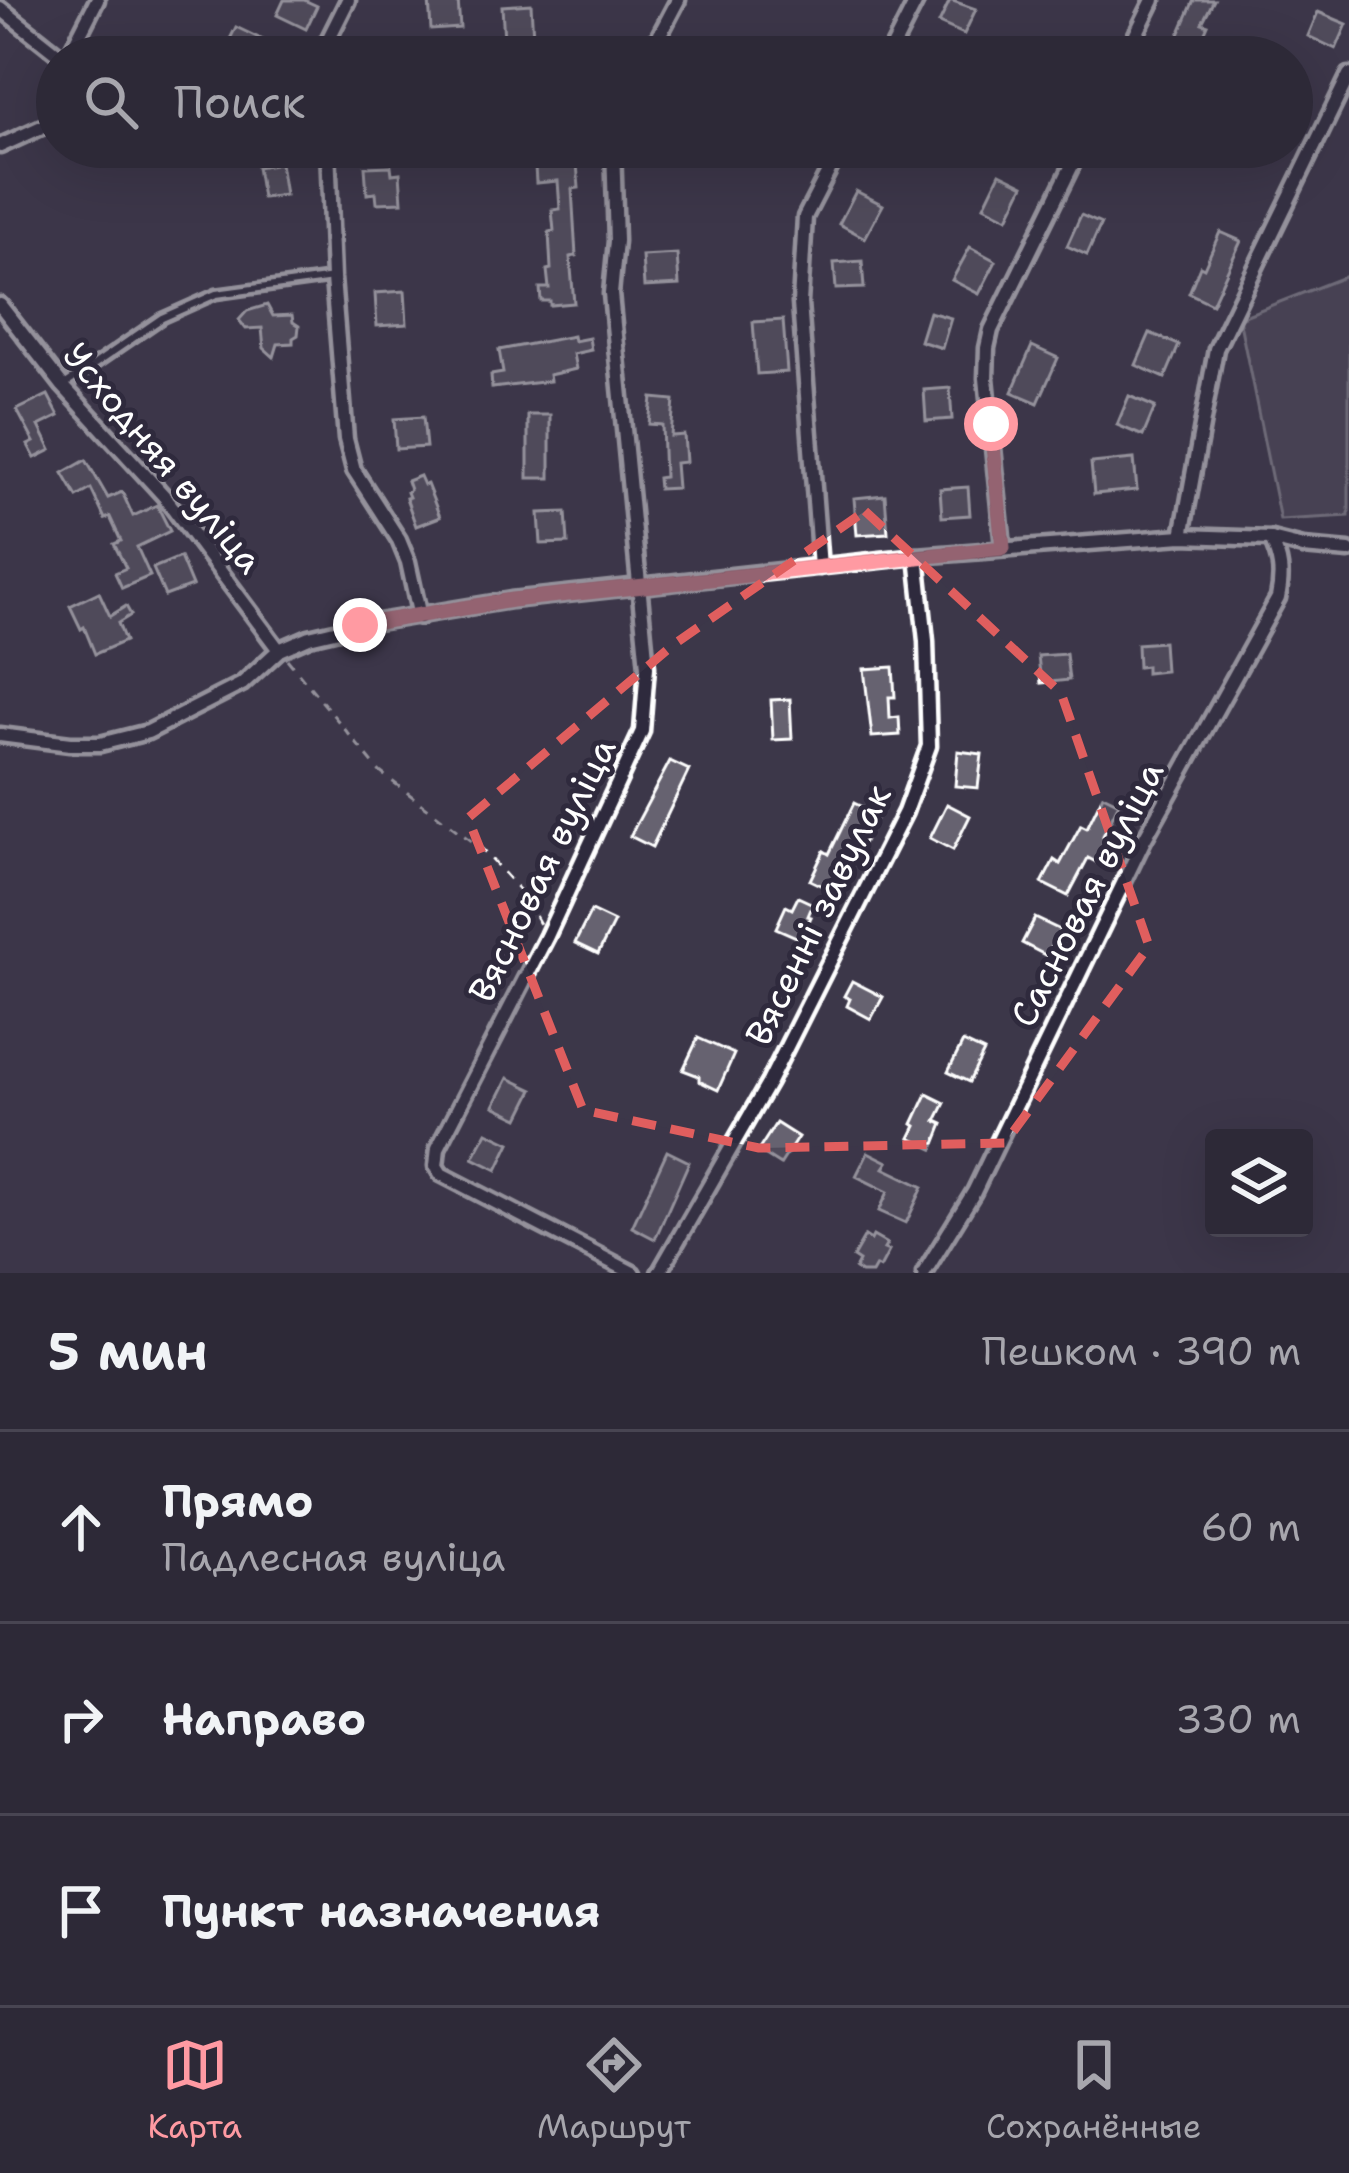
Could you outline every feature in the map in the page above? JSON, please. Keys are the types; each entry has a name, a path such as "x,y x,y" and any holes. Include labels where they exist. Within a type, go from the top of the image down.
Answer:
{"street":[{"path":"77,36 97,0"},
{"path":"332,36 348,0"},
{"path":"659,36 678,0"},
{"path":"899,36 917,0"},
{"path":"1135,36 1153,0"},
{"path":"0,8 37,36"},
{"path":"1313,149 1349,75"},
{"path":"0,146 36,130"},
{"path":"329,168 346,439 354,470 399,540 420,617"},
{"name":"Вясновая вуліца","path":"614,168 616,241 611,294 647,668 642,731 547,935 438,1148 436,1166 441,1174 633,1273"},
{"path":"820,567 800,303 805,217 830,168"},
{"path":"1003,548 987,348 991,330 1071,168"},
{"path":"1182,536 1216,349 1304,168"},
{"name":"Усходняя вуліца","path":"0,305 63,386 164,496 279,650"},
{"path":"0,735 100,744 148,732 242,684 279,650 309,637 512,600 917,556 1182,536 1271,538 1349,551"},
{"name":"Сасновая вуліца","path":"924,1273 974,1192 1144,839 1278,598 1281,561 1271,538"},
{"name":"Вясенні завулак","path":"659,1273 769,1082 905,812 929,746 926,641 917,556"}],"lane":[{"path":"63,386 162,318 216,293 333,278"}],"path":[{"path":"279,650 380,772 483,850 520,892 547,935"}],"highlighted area":[{"path":"865,511 1061,693 1149,946 1005,1143 759,1148 583,1110 468,818 673,645"}],"shaded area":[{"path":"1349,275 1349,516 1280,520 1239,318"}],"building":[{"path":"284,0 317,6 306,29 277,15"},
{"path":"429,0 458,0 460,28 431,30"},
{"path":"950,0 976,9 964,34 939,23"},
{"path":"1194,0 1214,0 1202,23 1208,25 1203,36 1178,36"},
{"path":"531,4 533,36 504,36 502,6"},
{"path":"1318,12 1347,24 1336,49 1308,36"},
{"path":"236,27 255,36 232,36"},
{"path":"257,168 281,168 285,195 262,198"},
{"path":"365,168 391,168 392,174 400,173 402,202 377,203 376,193 367,194"},
{"path":"535,168 577,168 579,188 572,189 576,256 570,257 574,303 541,301 540,288 549,288 552,210 560,209 558,181 536,183"},
{"path":"1000,173 1024,185 1008,218 984,206"},
{"path":"856,191 883,205 865,238 839,224"},
{"path":"1081,215 1101,224 1087,255 1067,246"},
{"path":"1220,232 1241,241 1212,304 1189,293"},
{"path":"970,247 996,261 979,294 952,280"},
{"path":"677,254 679,285 644,287 642,256"},
{"path":"862,261 864,288 836,289 834,263"},
{"path":"405,291 407,324 377,326 375,293"},
{"path":"267,305 273,316 292,315 299,326 293,343 278,344 274,357 264,348 262,328 246,329 239,320 247,311"},
{"path":"929,312 951,318 942,348 920,341"},
{"path":"783,320 787,372 757,374 753,322"},
{"path":"1150,333 1179,345 1165,378 1136,365"},
{"path":"573,336 574,341 589,338 591,350 573,354 576,369 549,375 550,381 492,388 491,375 503,373 499,350"},
{"path":"1032,346 1058,358 1038,403 1012,392"},
{"path":"950,388 952,419 926,421 924,390"},
{"path":"48,395 59,416 39,426 51,450 35,458 28,445 34,442 17,410"},
{"path":"1129,396 1155,407 1143,436 1117,425"},
{"path":"652,398 674,400 671,436 684,435 686,462 675,463 677,488 659,489 658,478 664,477 662,425 649,424"},
{"path":"528,415 550,415 550,478 528,478"},
{"path":"423,417 426,447 396,449 394,419"},
{"path":"1134,459 1137,490 1094,494 1091,463"},
{"path":"86,460 108,498 122,492 133,516 157,505 170,531 137,547 150,576 122,588 115,573 126,568 114,544 121,541 110,517 105,519 91,489 77,497 63,473"},
{"path":"420,476 440,517 416,526 406,498 407,481"},
{"path":"968,487 970,515 942,517 940,489"},
{"path":"885,495 888,533 857,535 854,498"},
{"path":"566,512 568,543 541,544 539,513"},
{"path":"180,557 192,586 165,596 153,568"},
{"path":"99,592 110,616 126,606 131,615 118,623 125,641 95,654 70,606"},
{"path":"1163,642 1165,671 1146,673 1146,666 1138,667 1137,644"},
{"path":"1066,654 1069,680 1041,683 1038,656"},
{"path":"893,667 895,697 889,697 890,718 899,717 900,735 872,737 864,669"},
{"path":"790,699 792,739 773,740 771,700"},
{"path":"958,751 982,754 978,788 955,786"},
{"path":"670,761 689,770 652,847 630,836"},
{"path":"1103,795 1119,803 1096,862 1088,858 1068,896 1042,883 1054,860 1060,864 1081,825 1087,828"},
{"path":"854,803 878,815 837,893 810,880"},
{"path":"947,804 970,816 953,850 930,838"},
{"path":"798,897 813,904 801,939 776,928 786,906 792,909"},
{"path":"591,911 614,922 598,954 575,943"},
{"path":"1035,918 1060,930 1047,956 1022,943"},
{"path":"852,981 883,997 871,1019 847,1006 850,999 844,996"},
{"path":"698,1038 734,1054 718,1090 683,1070"},
{"path":"963,1042 984,1052 969,1082 948,1072"},
{"path":"508,1078 533,1090 519,1118 494,1106"},
{"path":"927,1094 945,1103 936,1121 943,1124 933,1149 910,1138"},
{"path":"776,1123 798,1137 780,1165 758,1151"},
{"path":"487,1132 510,1143 497,1170 473,1158"},
{"path":"667,1151 689,1162 655,1239 632,1227"},
{"path":"868,1152 888,1162 884,1168 923,1187 906,1223 879,1211 888,1192 856,1176"},
{"path":"865,1236 887,1244 884,1249 889,1251 872,1273 855,1269 859,1261 853,1257"}],"route":[{"path":"360,625 512,600 1003,548 991,424"}]}
